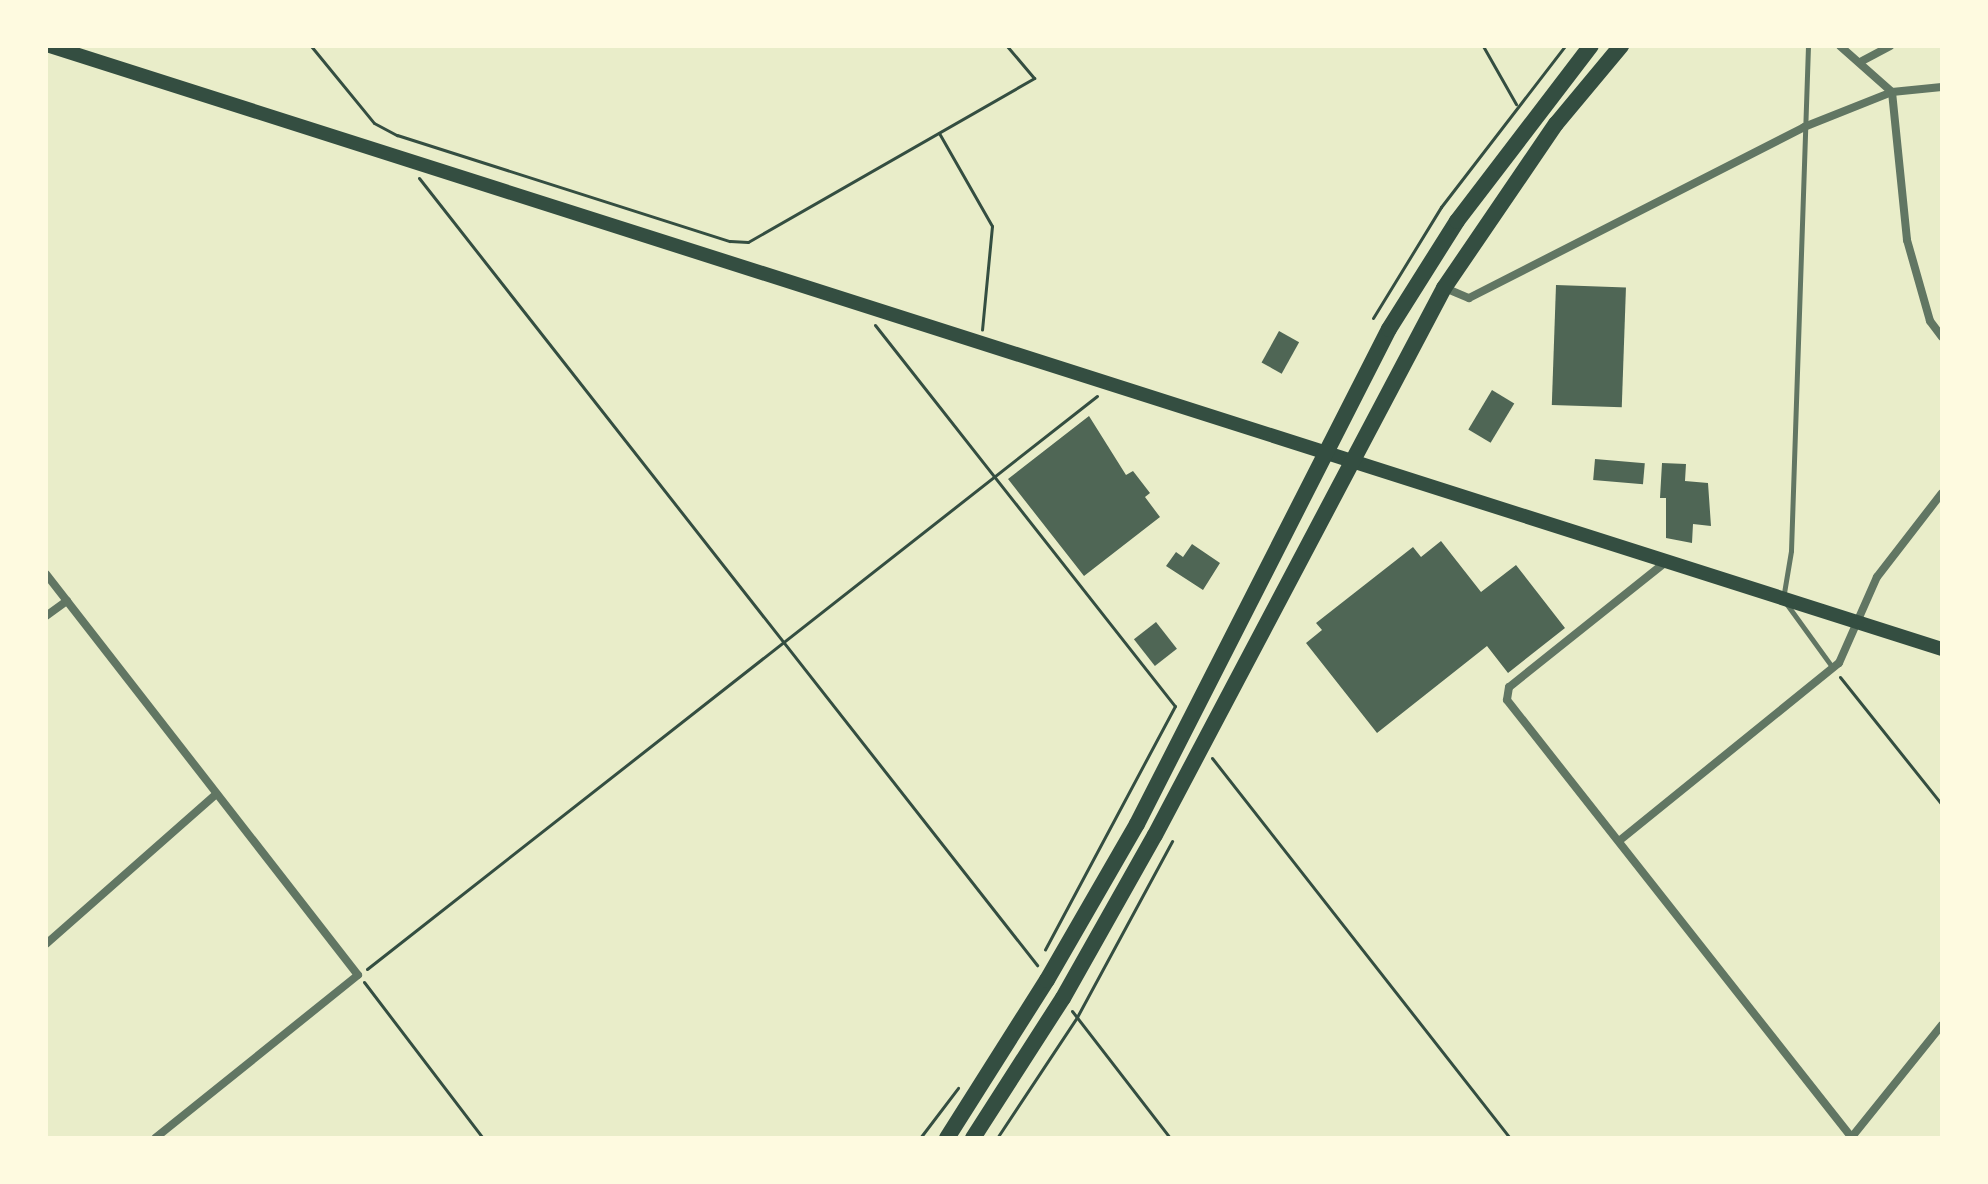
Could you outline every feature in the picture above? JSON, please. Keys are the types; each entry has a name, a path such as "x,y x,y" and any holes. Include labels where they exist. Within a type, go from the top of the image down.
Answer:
{"highway":[{"path":"947,1138 1047,980 1137,824 1322,453 1389,329 1457,221 1591,46"},
{"path":"973,1138 1063,998 1155,835 1444,288 1556,124 1621,46"}],"main road":[{"path":"50,46 1350,462 1860,623 1940,645"}],"street":[{"path":"1840,46 1862,61 1892,92 1907,240 1930,321 1942,337"},
{"path":"1862,61 1890,46"},
{"path":"1444,288 1469,298 1804,127 1892,92 1942,87"},
{"path":"1619,841 1833,668 1860,623 1877,577 1942,493"},
{"path":"1667,561 1506,693 1852,1138 1942,1025"},
{"path":"46,574 358,975 155,1138"},
{"path":"46,616 67,601"},
{"path":"46,944 216,794"}],"lane":[{"path":"1808,46 1791,551 1783,599 1833,668"}],"path":[{"path":"311,46 374,123 397,135 730,241 748,242 1034,78 1007,46"},
{"path":"1483,46 1516,104"},
{"path":"1373,318 1441,207 1516,104 1565,46"},
{"path":"939,133 992,226 980,344"},
{"path":"415,163 421,183 1047,980"},
{"path":"870,308 869,318 1175,706 1028,977"},
{"path":"483,1138 358,975 1112,385"},
{"path":"1833,668 1942,805"},
{"path":"1206,770 1213,757 1510,1138"},
{"path":"997,1138 1077,1017 1174,835"},
{"path":"1063,998 1170,1138"},
{"path":"920,1138 964,1081"}],"building":[{"path":"1556,285 1626,287 1622,407 1552,405"},
{"path":"1279,331 1299,342 1282,374 1262,362"},
{"path":"1492,390 1514,403 1491,443 1468,429"},
{"path":"1089,416 1126,475 1133,471 1150,493 1145,497 1160,517 1084,576 1008,479"},
{"path":"1595,459 1645,463 1643,484 1593,480"},
{"path":"1662,463 1686,464 1685,481 1708,483 1711,526 1693,524 1692,543 1666,538 1666,498 1660,498"},
{"path":"1441,541 1481,592 1516,565 1565,628 1508,673 1487,646 1377,733 1306,643 1322,630 1316,623 1413,547 1421,557"},
{"path":"1192,544 1220,563 1203,590 1166,566 1176,552 1183,557"},
{"path":"1156,622 1177,649 1155,666 1134,639"}]}
